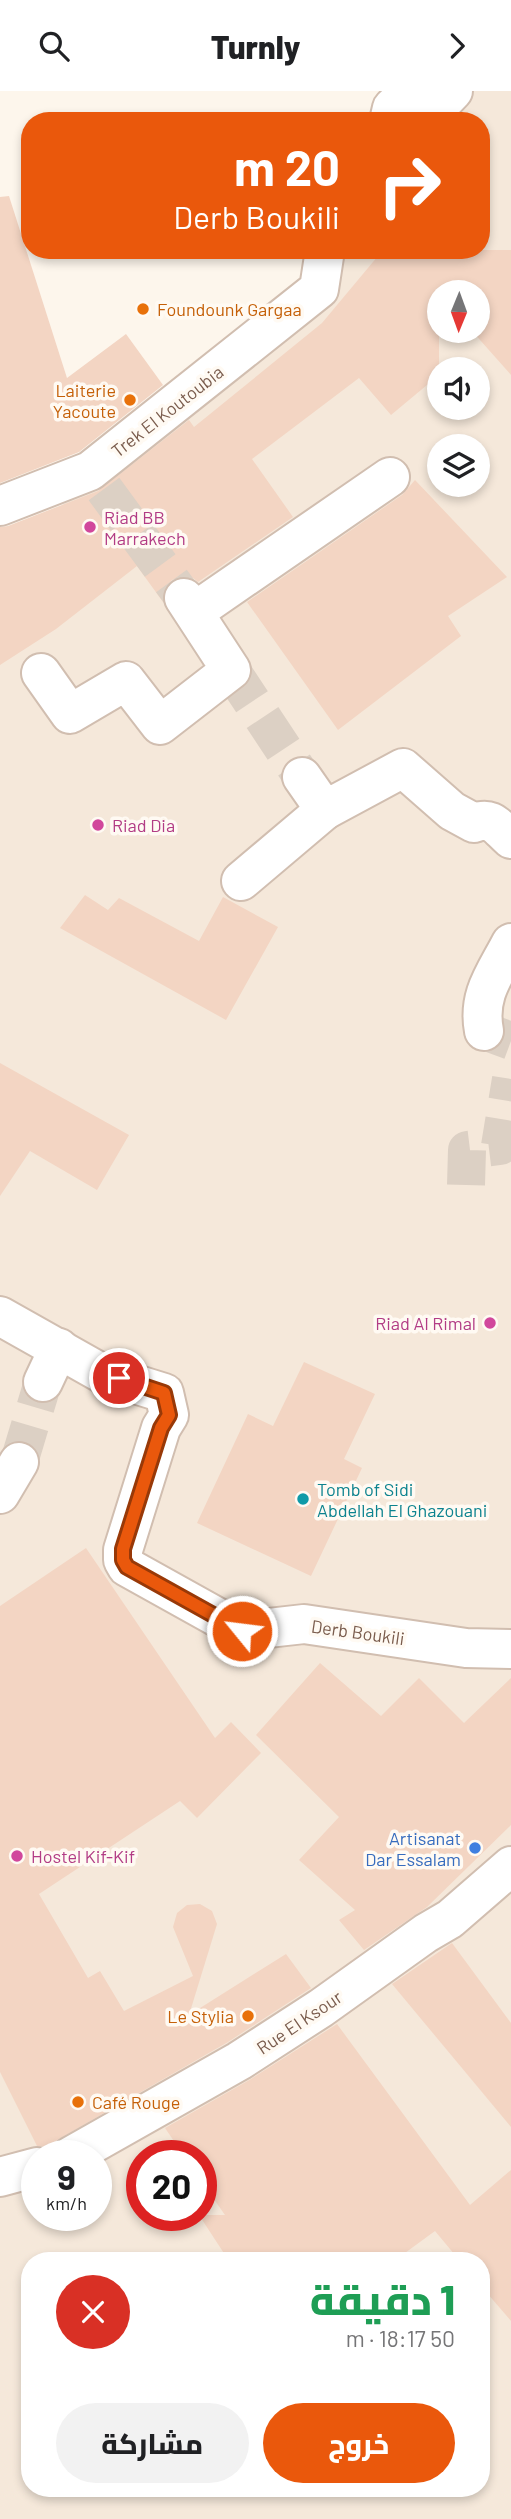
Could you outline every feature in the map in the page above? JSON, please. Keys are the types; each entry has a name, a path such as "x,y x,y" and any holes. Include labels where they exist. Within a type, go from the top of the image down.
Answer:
{"street":[{"path":"391,112 409,91"},
{"path":"433,112 453,91"},
{"name":"Trek El Koutoubia","path":"0,506 97,480 319,289 324,259"},
{"path":"41,673 71,714 126,681 160,725 231,670 189,605 390,477"},
{"path":"241,881 325,810 403,768 452,811 474,824 484,819 492,821 511,839"},
{"path":"302,777 325,810"},
{"path":"484,1031 480,1013 485,993 511,943"},
{"name":"Derb Boukili","path":"0,1315 103,1374 164,1393 169,1415 161,1428 123,1549 123,1560 127,1567 242,1631 304,1624 466,1648 511,1649"},
{"path":"43,1382 59,1348"},
{"name":"Rue El Ksour","path":"99,2140 239,2061 321,2008 426,1933 450,1919 511,1866"},
{"path":"0,2177 21,2171"}],"shaded area":[{"path":"429,91 511,91 511,2519 0,2519 0,536 48,517 319,290 324,259 490,259 490,112 389,112"}],"building":[{"path":"9,196 21,234 21,259 29,259 67,378 126,334 163,385 79,452 0,483 0,197"},
{"path":"490,250 511,250 511,375 483,343 490,343 490,280 427,280 427,343 439,343 439,357 427,357 427,385 391,415 359,378 252,459 293,517 198,582 183,576 172,580 164,589 163,602 137,566 56,629 0,665 0,527 98,491 189,420 194,427 322,323 375,259 490,259"},
{"path":"415,480 427,493 427,497 431,497 507,577 448,616 461,636 338,730 247,602 402,495"},
{"path":"85,895 108,910 119,898 199,941 223,897 278,927 226,1020 60,928"},
{"path":"0,1063 129,1135 97,1190 30,1151 0,1196"},
{"path":"304,1362 375,1394 344,1459 362,1468 311,1576 197,1523 248,1414 273,1426"},
{"path":"86,1548 215,1738 231,1722 261,1753 197,1818 180,1801 39,1894 88,1978 100,1971 124,2011 193,1976 173,1927 177,1913 187,1905 200,1904 212,1911 217,1924 189,2015 286,1954 311,1988 228,2042 57,2140 34,2140 0,2072 0,1606"},
{"path":"320,1663 381,1716 419,1678 464,1723 511,1678 511,1825 427,1907 364,1950 339,1920 355,1910 299,1860 339,1817 256,1735"},
{"path":"452,1943 511,2023 511,2127 392,1984"},
{"path":"337,2024 470,2205 511,2170 511,2321 490,2296 490,2252 452,2252 435,2231 406,2252 223,2252 209,2231 217,2231 217,2215 225,2215 217,2204 217,2140 173,2140 165,2128 251,2079"}],"tunnel":[{"path":"104,489 184,598"},
{"path":"231,670 302,777"},
{"path":"484,1031 511,1041"},
{"path":"466,1185 467,1150 500,1146 511,1079"},
{"path":"19,1462 43,1382"}],"place":[{"name":"Foundounk Gargaa","path":"143,309"},
{"name":"Laiterie Yacoute","path":"130,400"},
{"name":"Riad BB Marrakech","path":"90,527"},
{"name":"Riad Dia","path":"98,825"},
{"name":"Riad Al Rimal","path":"490,1323"},
{"name":"Tomb of Sidi Abdellah El Ghazouani","path":"303,1499"},
{"name":"Artisanat Dar Essalam","path":"475,1848"},
{"name":"Hostel Kif-Kif","path":"17,1856"},
{"name":"Le Stylia","path":"248,2016"},
{"name":"Café Rouge","path":"78,2102"}],"route":[{"path":"119,1378 164,1393 169,1415 161,1428 153,1453 123,1549 123,1560 127,1567 242,1631"}]}
